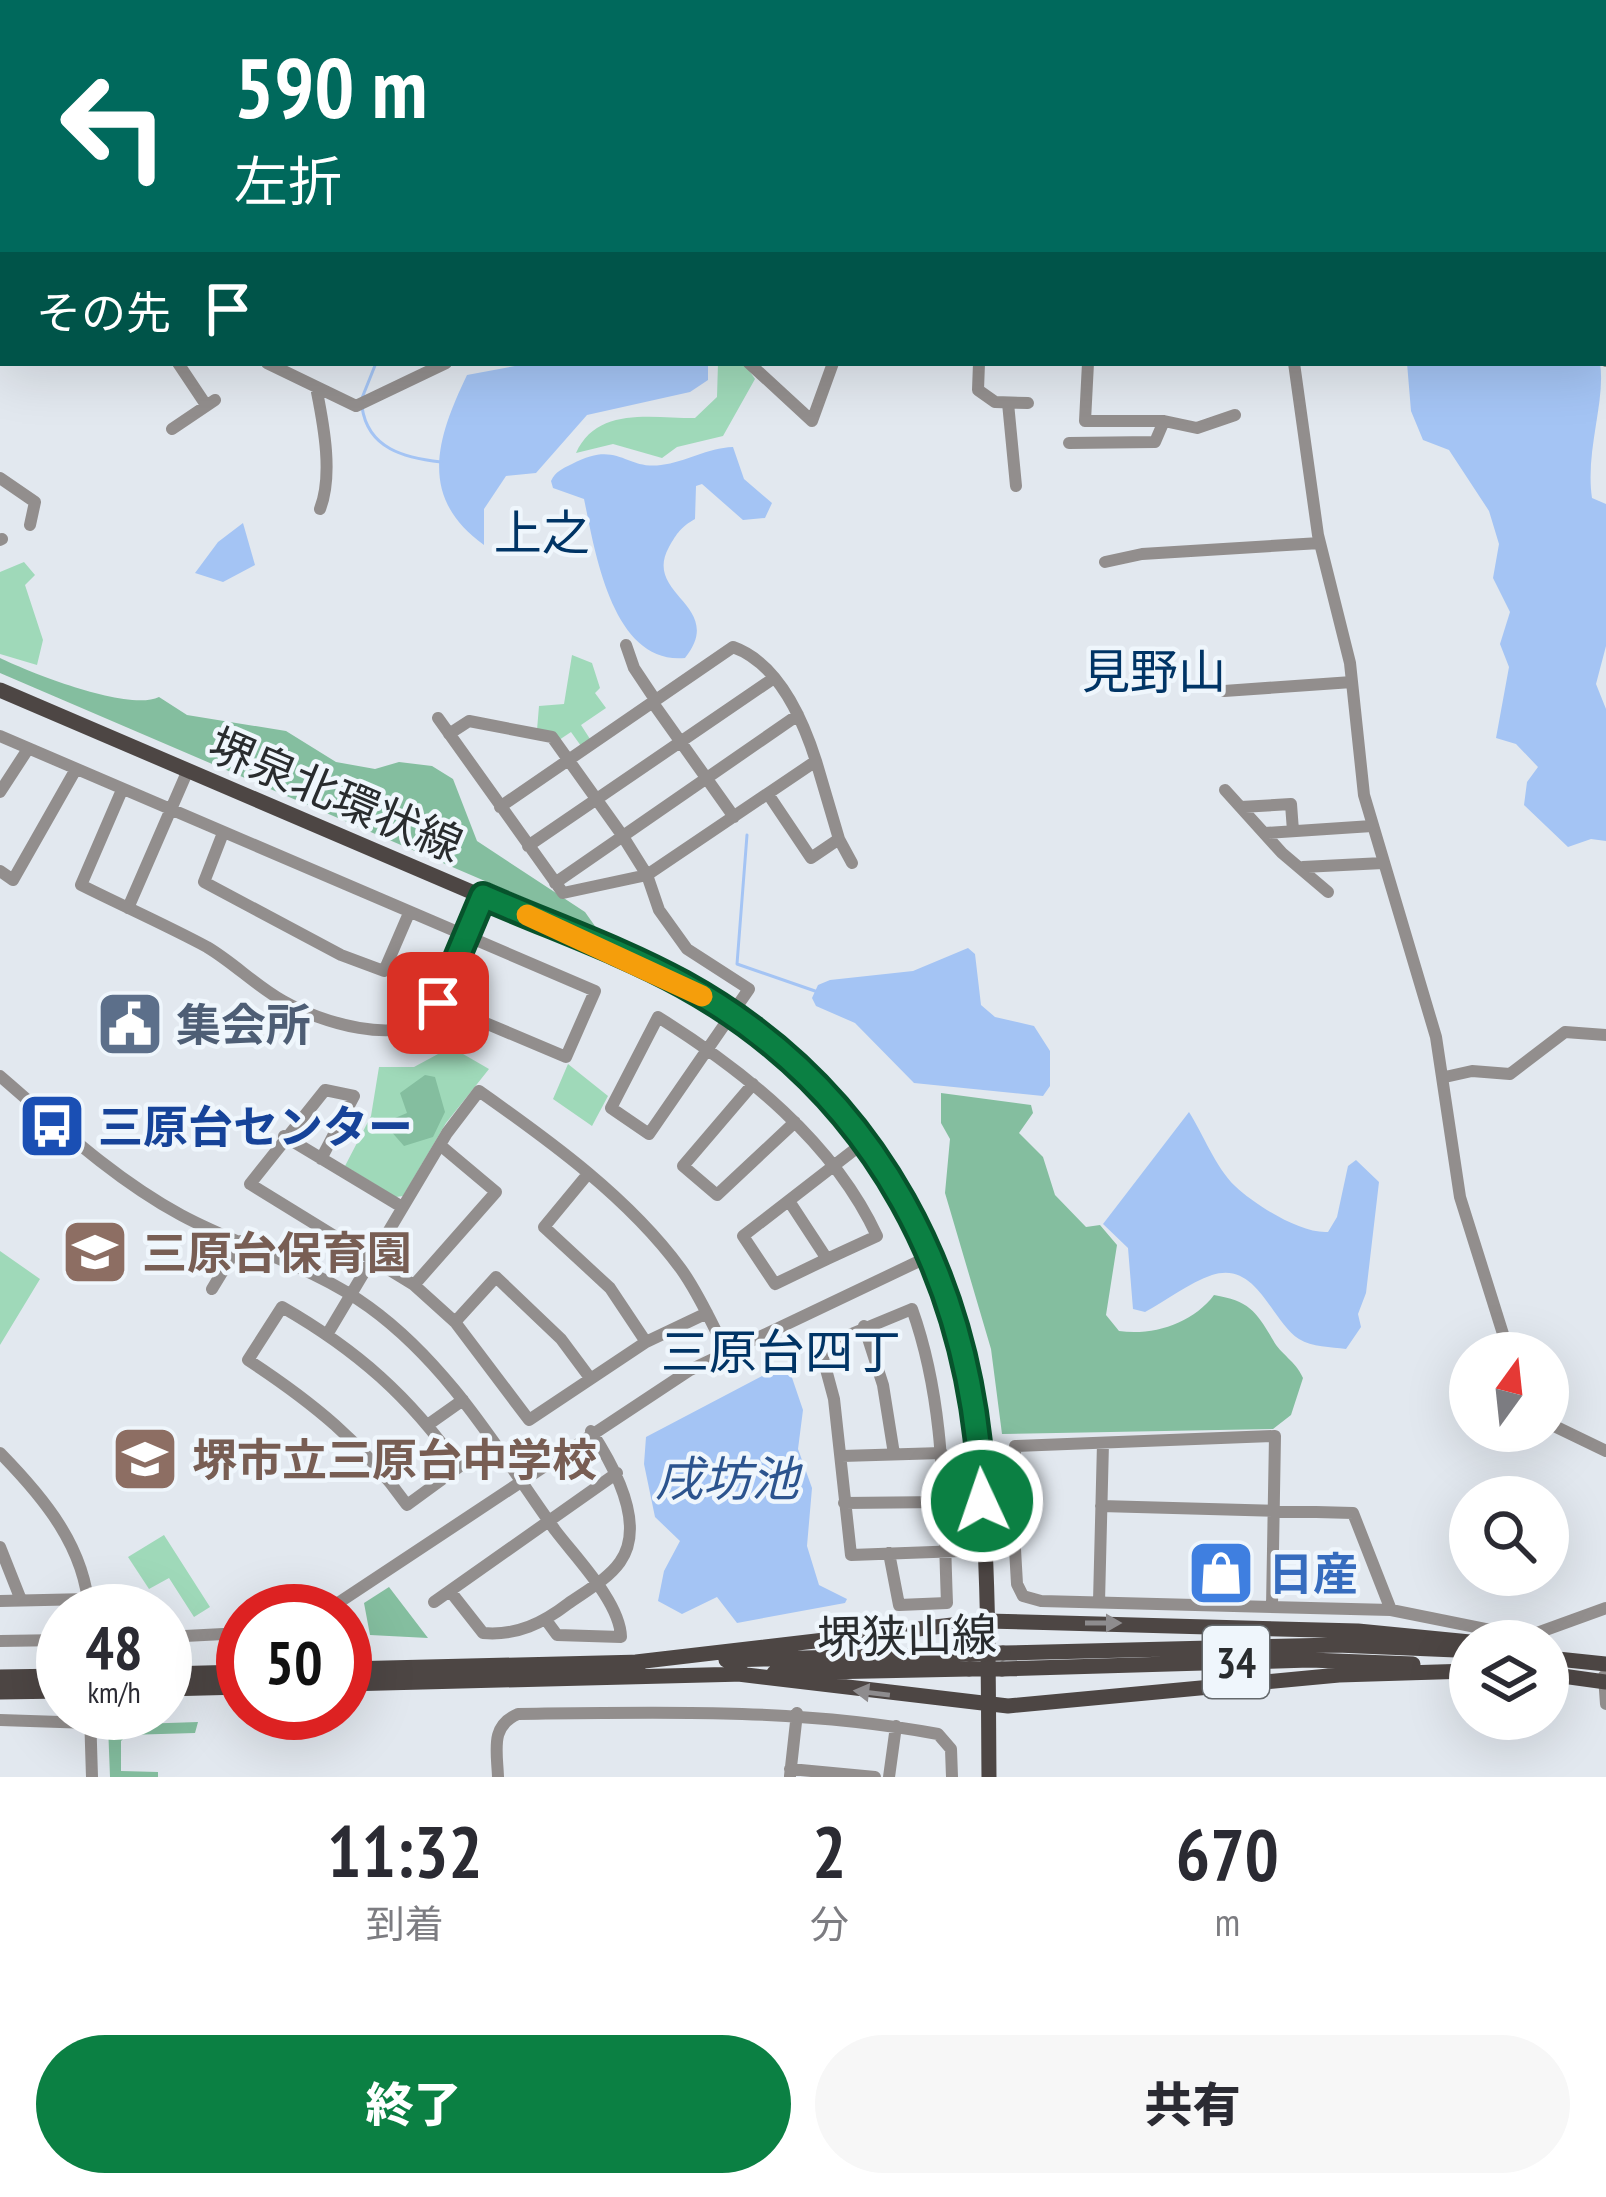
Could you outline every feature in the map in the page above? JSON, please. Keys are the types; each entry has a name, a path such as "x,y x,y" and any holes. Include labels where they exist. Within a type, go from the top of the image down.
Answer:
{"main road":[{"name":"堺泉北環状線","path":"0,690 654,970 732,1014 807,1072 867,1140 932,1256 970,1378 983,1549 989,1777"},
{"path":"636,1662 986,1621 1291,1628 1449,1645"},
{"name":"堺狭山線","path":"372,1683 738,1674 1336,1645 1449,1647"},
{"name":"堺狭山線","path":"1003,1661 1310,1660 1449,1669"},
{"name":"堺狭山線","path":"372,1669 636,1662 969,1662"},
{"path":"1569,1663 1605,1671"},
{"path":"738,1674 988,1706 1340,1675 1449,1671"},
{"path":"1569,1673 1605,1671"},
{"path":"0,1677 36,1676"},
{"path":"0,1692 36,1691"}],"street":[{"path":"172,429 211,403 180,366"},
{"path":"295,369 317,392 356,406 440,366"},
{"path":"752,366 812,422 832,366"},
{"path":"979,366 978,390 995,402 1028,403"},
{"path":"1088,366 1085,421 1077,443 1155,442 1164,421"},
{"path":"1294,366 1320,543 1352,682 1372,826 1445,1077 1460,1197 1502,1332"},
{"path":"317,392 327,444 322,459 327,491 320,509"},
{"path":"1007,403 1016,486"},
{"path":"1085,421 1164,421 1197,428 1234,415"},
{"path":"0,478 34,502 31,525"},
{"path":"1105,562 1142,554 1320,543"},
{"path":"626,645 654,702 734,817"},
{"path":"500,807 734,647 759,656 798,715 839,839 852,863"},
{"path":"528,846 773,678"},
{"path":"1224,691 1352,682"},
{"path":"555,883 798,715"},
{"path":"438,718 563,893 647,875 816,761"},
{"path":"449,734 469,721 552,737 622,835 647,875 659,910 687,949 749,989 709,1049 649,1134 611,1108 658,1017 709,1049 795,1122 832,1167 877,1236 775,1284 743,1236 789,1202 832,1167 867,1140"},
{"path":"0,736 595,991 566,1057 438,1003"},
{"path":"0,792 28,749"},
{"path":"0,871 14,880 76,769"},
{"path":"128,908 188,770"},
{"path":"122,790 81,885 207,947 271,994 316,1015 397,1032 422,1025 438,1003 483,896"},
{"path":"1226,790 1328,892"},
{"path":"768,794 811,858 839,839"},
{"path":"1241,807 1291,804 1293,831"},
{"path":"1264,833 1372,826"},
{"path":"223,833 204,882 341,955 384,971 409,913"},
{"path":"1303,867 1383,863"},
{"path":"1445,1077 1472,1071 1510,1074 1565,1032 1606,1035"},
{"path":"0,1076 135,1188 350,1295 418,1347 463,1400 595,1585 621,1624 622,1637 556,1635 546,1620"},
{"path":"753,1084 683,1166 717,1195 795,1122"},
{"path":"321,1159 354,1096 325,1090 250,1184 414,1286 455,1322 529,1420 646,1342 707,1313"},
{"path":"328,1333 440,1145 479,1091 587,1175 658,1240 727,1351"},
{"path":"284,1136 402,1207"},
{"path":"414,1286 496,1192 440,1145"},
{"path":"587,1175 544,1227 610,1288 646,1342"},
{"path":"789,1202 826,1259"},
{"path":"212,1289 241,1241"},
{"path":"372,1585 591,1432 727,1351 932,1256"},
{"path":"455,1322 496,1277 561,1339 590,1378"},
{"path":"282,1307 328,1333 373,1366 429,1424 459,1467 407,1505 362,1446 326,1412 248,1360 282,1307"},
{"path":"889,1553 899,1604 946,1603 945,1550 944,1502 942,1454 934,1385 912,1309 820,1347 842,1456 851,1555 945,1550 1015,1550"},
{"path":"864,1327 883,1385 894,1454"},
{"path":"934,1385 970,1378"},
{"path":"429,1424 463,1400"},
{"path":"450,1591 483,1633 520,1630 546,1620 620,1562 628,1538 617,1473 591,1432"},
{"path":"1569,1433 1606,1451"},
{"path":"1272,1607 1276,1436 1015,1446 1015,1550 1017,1584 1023,1596 1099,1602 1272,1607 1391,1610 1526,1637 1606,1608"},
{"path":"1099,1602 1103,1443"},
{"path":"0,1453 67,1534 82,1584"},
{"path":"842,1456 942,1454"},
{"path":"434,1602 617,1473"},
{"path":"844,1503 944,1502"},
{"path":"1102,1506 1353,1513 1391,1610"},
{"path":"0,1547 21,1600"},
{"path":"0,1601 36,1601"},
{"path":"0,1641 36,1640"},
{"path":"1605,1671 1606,1705"},
{"path":"796,1713 790,1773 874,1777"},
{"path":"498,1777 496,1733 505,1719 518,1714 796,1713 938,1734 951,1749 952,1777"},
{"path":"0,1720 36,1719"},
{"path":"889,1777 896,1726"},
{"path":"91,1740 92,1777"}],"green space":[{"path":"718,366 746,366 755,379 723,436 677,447 662,458 613,444 576,453 585,438 611,421 695,418 717,397"},
{"path":"24,562 35,575 25,585 43,640 37,665 0,654 0,572"},
{"path":"572,655 592,663 600,688 595,693 606,708 581,725 590,739 581,746 571,732 559,740 537,730 539,706 564,704"},
{"path":"0,658 104,695 159,697 187,715 286,731 336,762 375,769 399,762 432,766 453,779 477,841 585,912 597,929 0,673"},
{"path":"451,1047 489,1069 446,1123 403,1196 396,1197 345,1166 371,1116 379,1067 414,1067"},
{"path":"568,1064 608,1096 592,1126 553,1099"},
{"path":"425,1075 435,1077 445,1112 433,1137 404,1146 389,1129 395,1118 407,1113 400,1093"},
{"path":"941,1093 1031,1105 1033,1113 1019,1133 1043,1157 1055,1195 1086,1227 1100,1225 1117,1245 1106,1315 1119,1331 1172,1325 1195,1313 1214,1295 1236,1300 1256,1315 1303,1378 1291,1415 1273,1429 1002,1434 991,1349 945,1193 950,1139 941,1123"},
{"path":"0,1251 40,1279 0,1345"},
{"path":"164,1535 210,1607 194,1617 192,1584 173,1584 169,1578 146,1584 128,1557"},
{"path":"389,1587 428,1638 372,1635 372,1598"},
{"path":"109,1740 122,1740 121,1771 158,1772 158,1777 110,1777"}],"water":[{"path":"515,366 708,366 708,380 690,392 587,415 536,473 506,476 484,509 484,545 463,526 441,487 442,444 467,375"},
{"path":"1407,366 1600,366 1591,480 1592,498 1606,504 1606,646 1596,684 1606,709 1606,841 1591,839 1568,847 1524,805 1527,782 1538,767 1516,744 1496,738 1509,667 1500,644 1510,612 1493,578 1499,544 1489,511 1449,450 1423,440 1411,411"},
{"path":"733,447 744,479 772,503 765,518 743,520 702,484 696,486 695,519 677,534 664,563 666,577 691,612 695,640 685,658 660,655 640,643 611,601 584,499 553,488 551,481 562,469 600,454 661,465"},
{"path":"243,523 255,565 223,582 195,573 218,542"},
{"path":"968,948 975,954 981,1005 995,1017 1034,1026 1050,1051 1050,1086 1043,1096 914,1083 855,1023 816,1006 812,998 818,985 830,980 913,971"},
{"path":"1189,1112 1235,1186 1266,1209 1305,1228 1328,1232 1337,1217 1348,1166 1356,1160 1379,1182 1366,1293 1358,1314 1361,1327 1346,1349 1299,1339 1252,1284 1228,1273 1204,1278 1145,1312 1133,1309 1128,1248 1103,1224"},
{"name":"戌坊池","path":"787,1363 803,1410 798,1449 812,1488 807,1546 819,1585 847,1599 737,1623 717,1597 682,1614 658,1601 664,1571 680,1541 655,1517 644,1464 646,1437"}],"waterway":[{"path":"362,398 375,366"},
{"path":"362,407 372,433 390,449 441,462"},
{"path":"747,835 737,964 815,991"}],"slow traffic":[{"path":"527,915 702,996"}],"place":[{"name":"集会所","path":"130,1024"},
{"name":"三原台センター","path":"52,1126"},
{"name":"三原台保育園","path":"95,1252"},
{"name":"堺市立三原台中学校","path":"145,1459"},
{"name":"日産","path":"1221,1573"}],"district":[{"name":"上之","path":"542,532"},
{"name":"見野山","path":"1154,671"},
{"name":"三原台四丁","path":"781,1351"}],"route":[{"path":"438,1003 483,896 682,984 781,1048 831,1096 867,1140 901,1193 932,1256 951,1302 970,1378 982,1501"}]}
